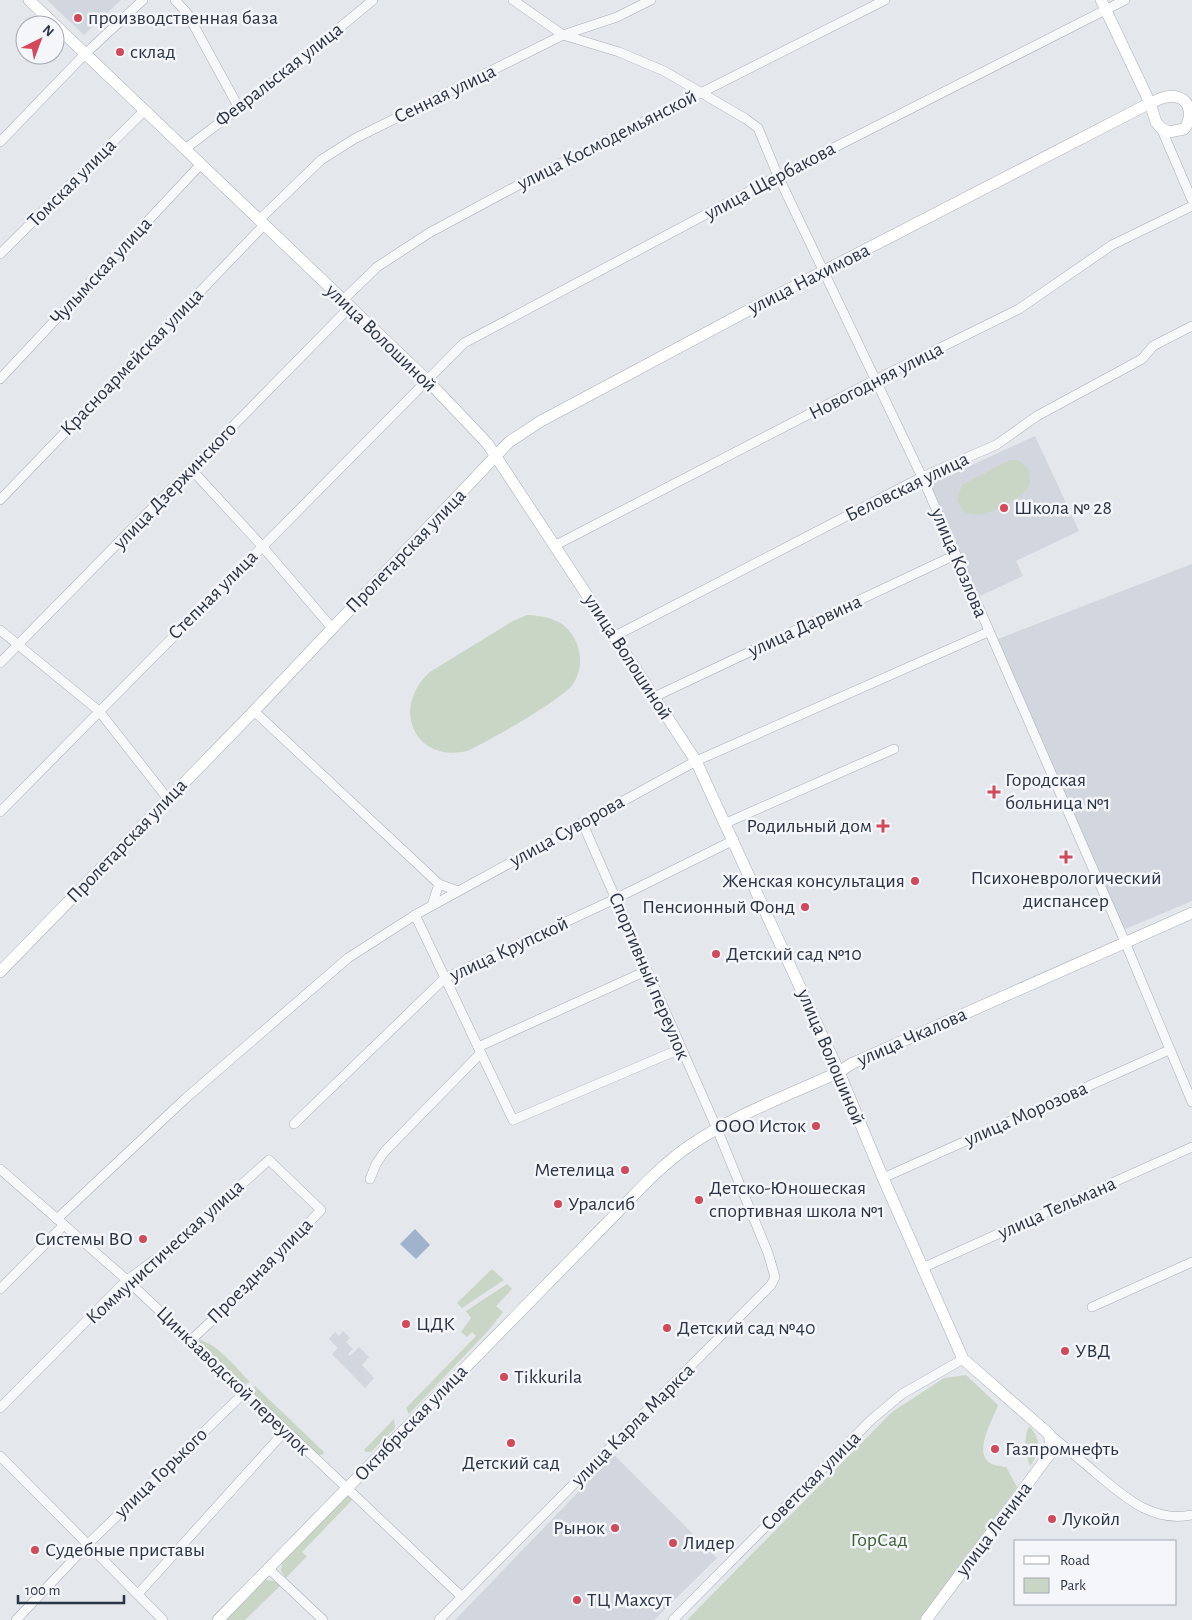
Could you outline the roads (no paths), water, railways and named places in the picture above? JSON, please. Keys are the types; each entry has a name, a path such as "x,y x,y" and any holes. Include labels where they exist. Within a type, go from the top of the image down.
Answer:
{"street":[{"name":"улица Волошиной","path":"29,0 427,380 486,443 696,761 734,840 839,1072 883,1178 963,1359 1049,1434"},
{"path":"0,142 85,54 143,0"},
{"path":"176,0 187,13 238,108"},
{"name":"Февральская улица","path":"185,149 285,73 373,0"},
{"name":"улица Козлова","path":"513,0 563,35 619,52 664,71 758,128 778,176 823,272 922,477 1074,830 1125,942 1168,1050"},
{"name":"Сенная улица","path":"262,223 305,174 343,145 563,35 617,17 651,0"},
{"name":"улица Космодемьянской","path":"346,304 377,267 429,233 522,183 885,0"},
{"name":"улица Щербакова","path":"427,380 464,343 1104,5 1125,0"},
{"path":"1104,5 1150,103 1156,122 1161,128 1192,200"},
{"path":"1154,114 1158,104 1167,97 1177,97 1189,102 1191,117 1186,127 1169,149"},
{"name":"улица Нахимова","path":"495,456 509,442 541,421 823,272 1150,103 1167,97"},
{"name":"Томская улица","path":"0,254 144,111"},
{"path":"1161,128 1169,132 1186,127"},
{"name":"Чулымская улица","path":"0,379 201,164"},
{"name":"Новогодняя улица","path":"554,546 875,380 1020,309 1112,244 1192,206"},
{"name":"Красноармейская улица","path":"0,500 262,223"},
{"name":"улица Дзержинского","path":"0,663 191,470 346,304"},
{"name":"Беловская улица","path":"615,636 922,477 996,445 1038,416 1142,359 1153,346 1192,326"},
{"name":"Степная улица","path":"0,812 427,380"},
{"name":"Пролетарская улица","path":"0,972 479,476 495,456"},
{"path":"191,470 262,546 332,628"},
{"name":"улица Дарвина","path":"654,697 955,555"},
{"path":"0,630 98,711 168,799"},
{"name":"улица Суворова","path":"0,1289 61,1222 186,1098 348,958 414,915 696,761 988,632"},
{"path":"254,710 262,720 439,884 458,891"},
{"path":"726,824 894,749"},
{"name":"Спортивный переулок","path":"582,822 716,1129"},
{"name":"улица Крупской","path":"294,1124 445,978 615,899 734,840"},
{"path":"432,905 439,884"},
{"name":"улица Чкалова","path":"603,1227 675,1158 716,1129 839,1072 851,1064 1192,913"},
{"path":"414,915 513,1120 680,1049"},
{"path":"370,1179 376,1164 385,1151 480,1050 646,971"},
{"path":"1168,1050 1192,1102"},
{"name":"улица Морозова","path":"883,1178 1168,1050"},
{"name":"улица Карла Маркса","path":"439,1620 771,1285 775,1276 768,1253 716,1129"},
{"name":"улица Тельмана","path":"922,1268 1192,1147"},
{"name":"Коммунистическая улица","path":"0,1408 127,1280 167,1251 268,1160"},
{"name":"Проездная улица","path":"190,1340 235,1299 321,1210 268,1160"},
{"name":"Цинкзаводской переулок","path":"0,1169 127,1280 462,1597"},
{"name":"Октябрьская улица","path":"218,1620 603,1227"},
{"path":"1092,1306 1192,1262"},
{"name":"Советская улица","path":"673,1620 871,1420 902,1394 963,1359"},
{"name":"улица Горького","path":"16,1620 88,1544 244,1392"},
{"path":"138,1594 285,1431"},
{"path":"1049,1434 1132,1503 1162,1516 1179,1518 1192,1515"},
{"name":"улица Ленина","path":"926,1620 1049,1454 1051,1444 1049,1434"},
{"path":"0,1456 163,1620"},
{"path":"268,1568 323,1620"}],"water":[{"path":"415,1229 430,1245 416,1259 400,1244"}],"place":[{"name":"производственная база","path":"78,18"},
{"name":"склад","path":"120,52"},
{"name":"Школа № 28","path":"1004,508"},
{"name":"Городская больница №1","path":"994,792"},
{"name":"Родильный дом","path":"883,826"},
{"name":"Психоневрологический диспансер","path":"1066,857"},
{"name":"Женская консультация","path":"915,881"},
{"name":"Пенсионный Фонд","path":"805,907"},
{"name":"Детский сад №10","path":"716,954"},
{"name":"ООО Исток","path":"816,1126"},
{"name":"Метелица","path":"625,1170"},
{"name":"Детско-Юношеская спортивная школа №1","path":"699,1200"},
{"name":"Уралсиб","path":"558,1204"},
{"name":"Системы ВО","path":"143,1239"},
{"name":"ЦДК","path":"406,1324"},
{"name":"Детский сад №40","path":"667,1328"},
{"name":"УВД","path":"1065,1351"},
{"name":"Tikkurila","path":"504,1377"},
{"name":"Детский сад","path":"511,1443"},
{"name":"Газпромнефть","path":"995,1449"},
{"name":"Лукойл","path":"1052,1519"},
{"name":"Рынок","path":"615,1528"},
{"name":"Лидер","path":"673,1543"},
{"name":"Судебные приставы","path":"35,1550"},
{"name":"ТЦ Махсут","path":"577,1600"}],"park label":[{"name":"ГорСад","path":"879,1540"}]}
